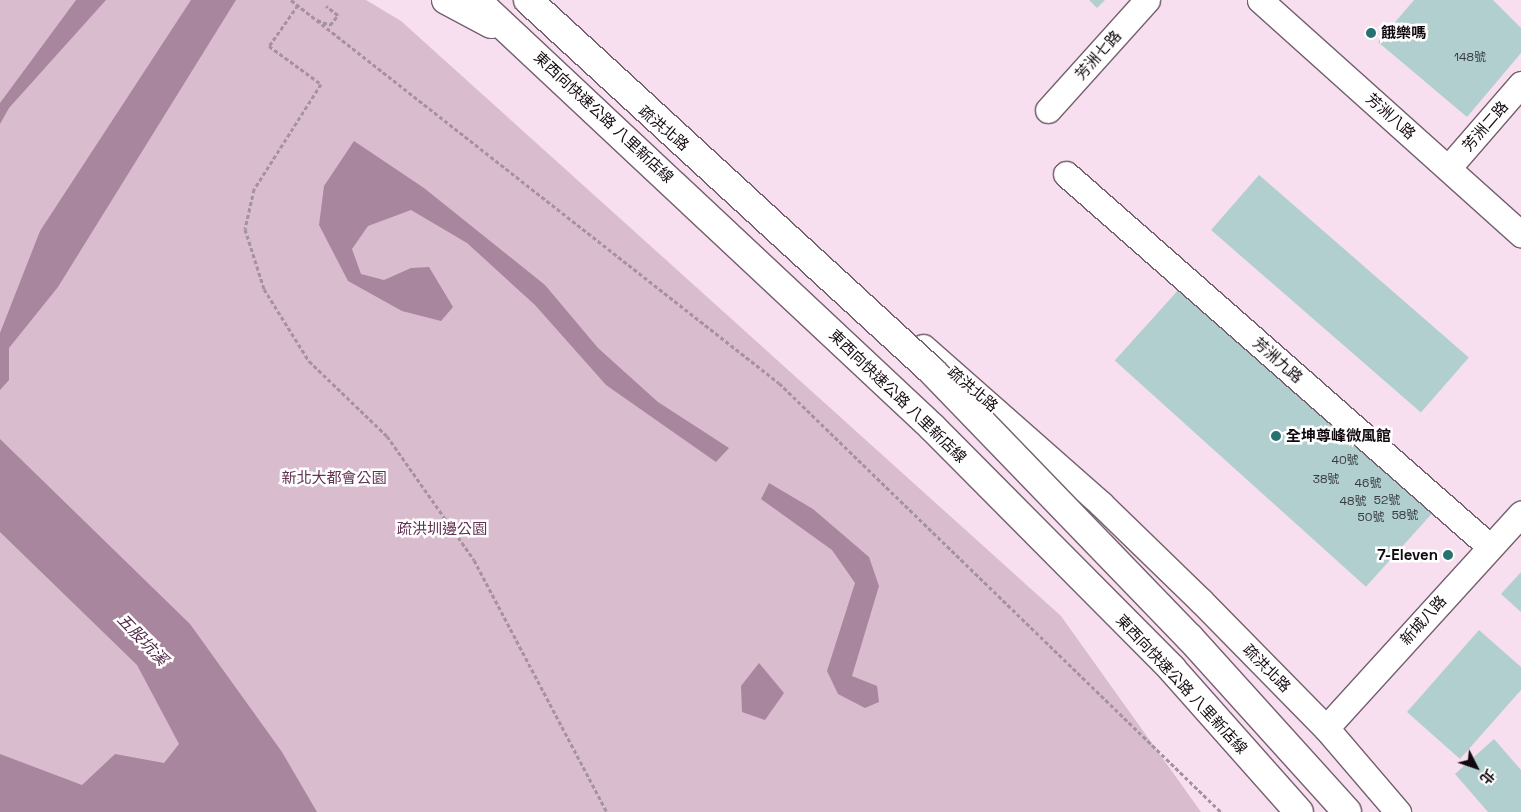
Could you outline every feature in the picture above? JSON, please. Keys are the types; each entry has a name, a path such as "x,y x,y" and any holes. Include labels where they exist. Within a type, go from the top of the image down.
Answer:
{"highway":[{"path":"446,0 523,41"},
{"name":"東西向快速公路 八里新店線","path":"476,0 523,41 940,436 1172,669 1299,812"},
{"path":"528,0 932,371 1190,638 1347,812"}],"street":[{"name":"疏洪北路","path":"517,0 1006,418 1187,587 1326,728 1398,812"},
{"name":"芳洲七路","path":"1048,110 1147,0"},
{"name":"芳洲八路","path":"1260,0 1449,167 1521,234"},
{"name":"芳洲二路","path":"1449,167 1521,84"},
{"name":"芳洲九路","path":"1066,174 1489,546"},
{"name":"新城八路","path":"1326,728 1489,546 1521,514"}],"path":[{"path":"290,0 330,25 338,15 326,6"},
{"path":"298,5 269,46 321,84 254,189 245,229 264,289 309,361 386,436 474,560 607,812"},
{"path":"318,18 779,383 1221,812"}],"green space":[{"name":"疏洪圳邊公園","path":"0,0 366,0 401,21 1061,616 1201,812 0,812"}],"water":[{"path":"76,0 106,0 9,108 0,124 0,103"},
{"path":"191,0 236,0 58,287 9,348 9,380 0,390 0,333 40,231"},
{"path":"354,141 424,188 545,285 598,348 658,402 729,448 716,462 606,385 535,305 467,243 411,210 368,226 352,249 361,274 384,280 411,268 429,267 453,307 441,321 402,311 348,281 319,225 324,186"},
{"name":"五股坑溪","path":"0,439 190,624 282,752 317,812 0,812 0,754 82,785 115,754 164,763 179,744 137,665 0,532"},
{"path":"769,483 813,509 869,557 879,586 852,676 877,686 879,702 865,708 838,694 827,671 855,583 832,550 761,499"},
{"path":"759,663 784,693 765,720 742,712 741,686"}],"building":[{"path":"1089,0 1105,0 1097,8"},
{"path":"1414,0 1493,0 1521,28 1521,53 1467,117 1378,42"},
{"path":"1259,175 1469,357 1421,412 1211,230"},
{"name":"全坤尊峰微風館","path":"1181,287 1432,513 1366,587 1115,361"},
{"path":"1521,572 1521,612 1501,594"},
{"path":"1479,630 1521,667 1521,690 1460,759 1407,712"},
{"path":"1494,739 1521,770 1521,812 1488,812 1455,774"}],"place":[{"name":"餓樂嗎","path":"1371,33"},
{"name":"全坤尊峰微風館","path":"1276,436"},
{"name":"7-Eleven","path":"1448,555"}],"park label":[{"name":"新北大都會公園","path":"334,478"}]}
